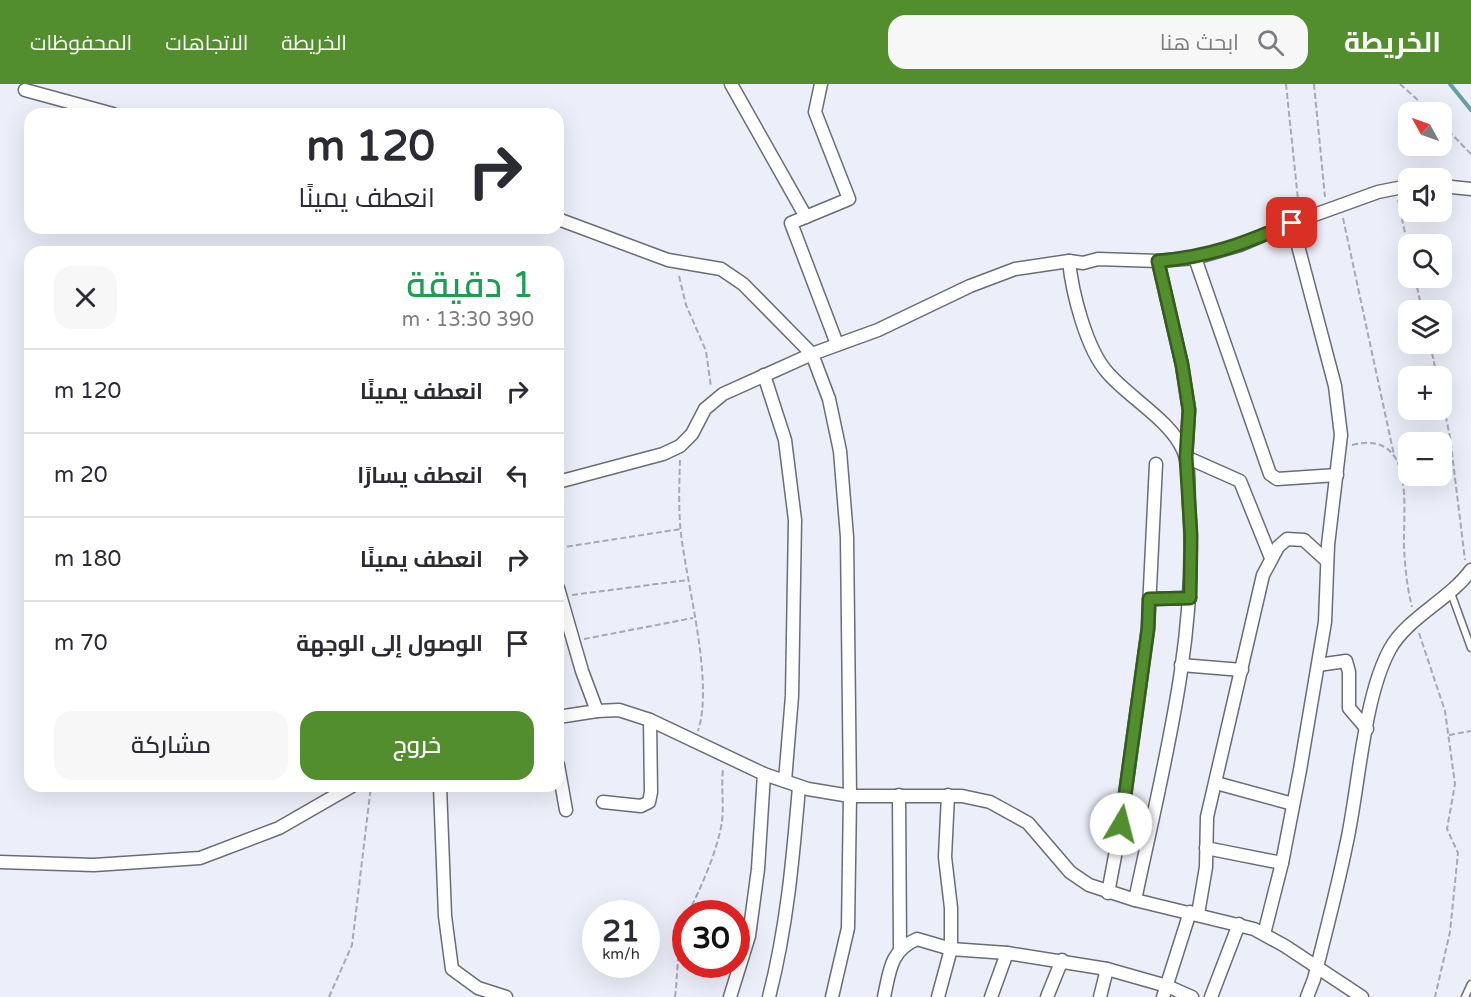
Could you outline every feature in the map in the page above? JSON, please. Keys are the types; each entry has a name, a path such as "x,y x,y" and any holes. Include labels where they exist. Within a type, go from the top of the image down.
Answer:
{"street":[{"path":"731,84 806,217"},
{"path":"820,84 815,112 849,199 791,223 837,344"},
{"path":"25,90 91,108"},
{"path":"1452,187 1471,189"},
{"path":"564,480 663,454 680,446 687,441 699,418 713,402 732,389 812,354 878,330 993,276 1015,269 1070,261 1083,263 1115,258 1158,261 1195,258 1240,245 1296,222 1398,188"},
{"path":"564,221 660,258 684,264 716,267 728,272 812,354 835,425 844,478 850,796 848,928 832,997"},
{"path":"1264,934 1282,863 1328,600 1327,561 1340,448 1341,418 1335,386 1296,222"},
{"path":"1195,258 1270,474 1277,479 1337,475"},
{"path":"1070,261 1088,335 1100,362 1173,435 1186,457 1239,482 1270,558"},
{"path":"1135,900 1181,665 1190,598 1191,536 1186,457 1189,410 1182,365 1158,261"},
{"path":"765,375 785,440 795,520 792,696 785,781"},
{"path":"1108,893 1121,824 1148,628 1156,464"},
{"path":"1165,992 1194,913 1206,867 1207,817 1263,575 1270,558 1282,543 1295,538 1304,540 1327,561"},
{"path":"1307,997 1317,967 1346,846 1378,679 1390,649 1416,621 1451,593 1469,572"},
{"path":"1149,599 1190,598"},
{"path":"564,609 597,711"},
{"path":"1317,665 1346,661 1349,672 1349,708 1367,729"},
{"path":"1181,665 1242,670"},
{"path":"564,716 619,710 650,720 764,774 799,787 850,796 948,795 976,798 1016,815 1038,834 1070,872 1089,885 1108,893 1239,924 1264,934 1362,997"},
{"path":"603,802 642,806 649,802 651,792 650,720"},
{"path":"730,997 749,936 758,869 764,774"},
{"path":"1216,783 1293,804"},
{"path":"769,997 781,951 792,881 799,787"},
{"path":"0,862 94,866 200,858 279,828 342,792"},
{"path":"440,792 445,916 452,969 478,988 506,997"},
{"path":"563,792 566,810"},
{"path":"884,997 891,966 900,948 899,795"},
{"path":"938,997 951,949 951,908 945,857 948,795"},
{"path":"1206,848 1282,863"},
{"path":"1211,997 1239,924"},
{"path":"900,948 917,939 951,949 1062,960 1107,969 1165,992 1192,997"},
{"path":"991,997 1007,953"},
{"path":"1047,997 1062,960"},
{"path":"1100,997 1107,969"}],"lane":[{"path":"1451,593 1471,648"},
{"path":"1465,997 1471,984"}],"path":[{"path":"1286,84 1296,222"},
{"path":"1314,84 1321,135 1326,212"},
{"path":"1400,84 1420,102"},
{"path":"1452,134 1471,154"},
{"path":"1340,207 1394,455 1400,466 1403,483 1406,574 1416,621 1445,711 1455,784 1447,829 1456,846 1458,864 1450,932 1435,997"},
{"path":"684,264 679,280 706,351 713,402"},
{"path":"1447,420 1469,572"},
{"path":"1340,448 1371,441 1386,447 1394,455"},
{"path":"680,446 681,529 704,689 703,713 694,742"},
{"path":"564,547 681,529"},
{"path":"564,592 688,580"},
{"path":"573,640 693,618"},
{"path":"1449,735 1471,731"},
{"path":"695,900 722,822 720,792 725,756"},
{"path":"329,997 352,945 370,792"},
{"path":"675,997 678,978"}],"waterway":[{"path":"1450,84 1471,110"}],"route":[{"path":"1121,824 1148,628 1149,599 1190,598 1191,536 1186,457 1189,410 1182,365 1158,261 1195,258 1240,245 1292,223"}]}
